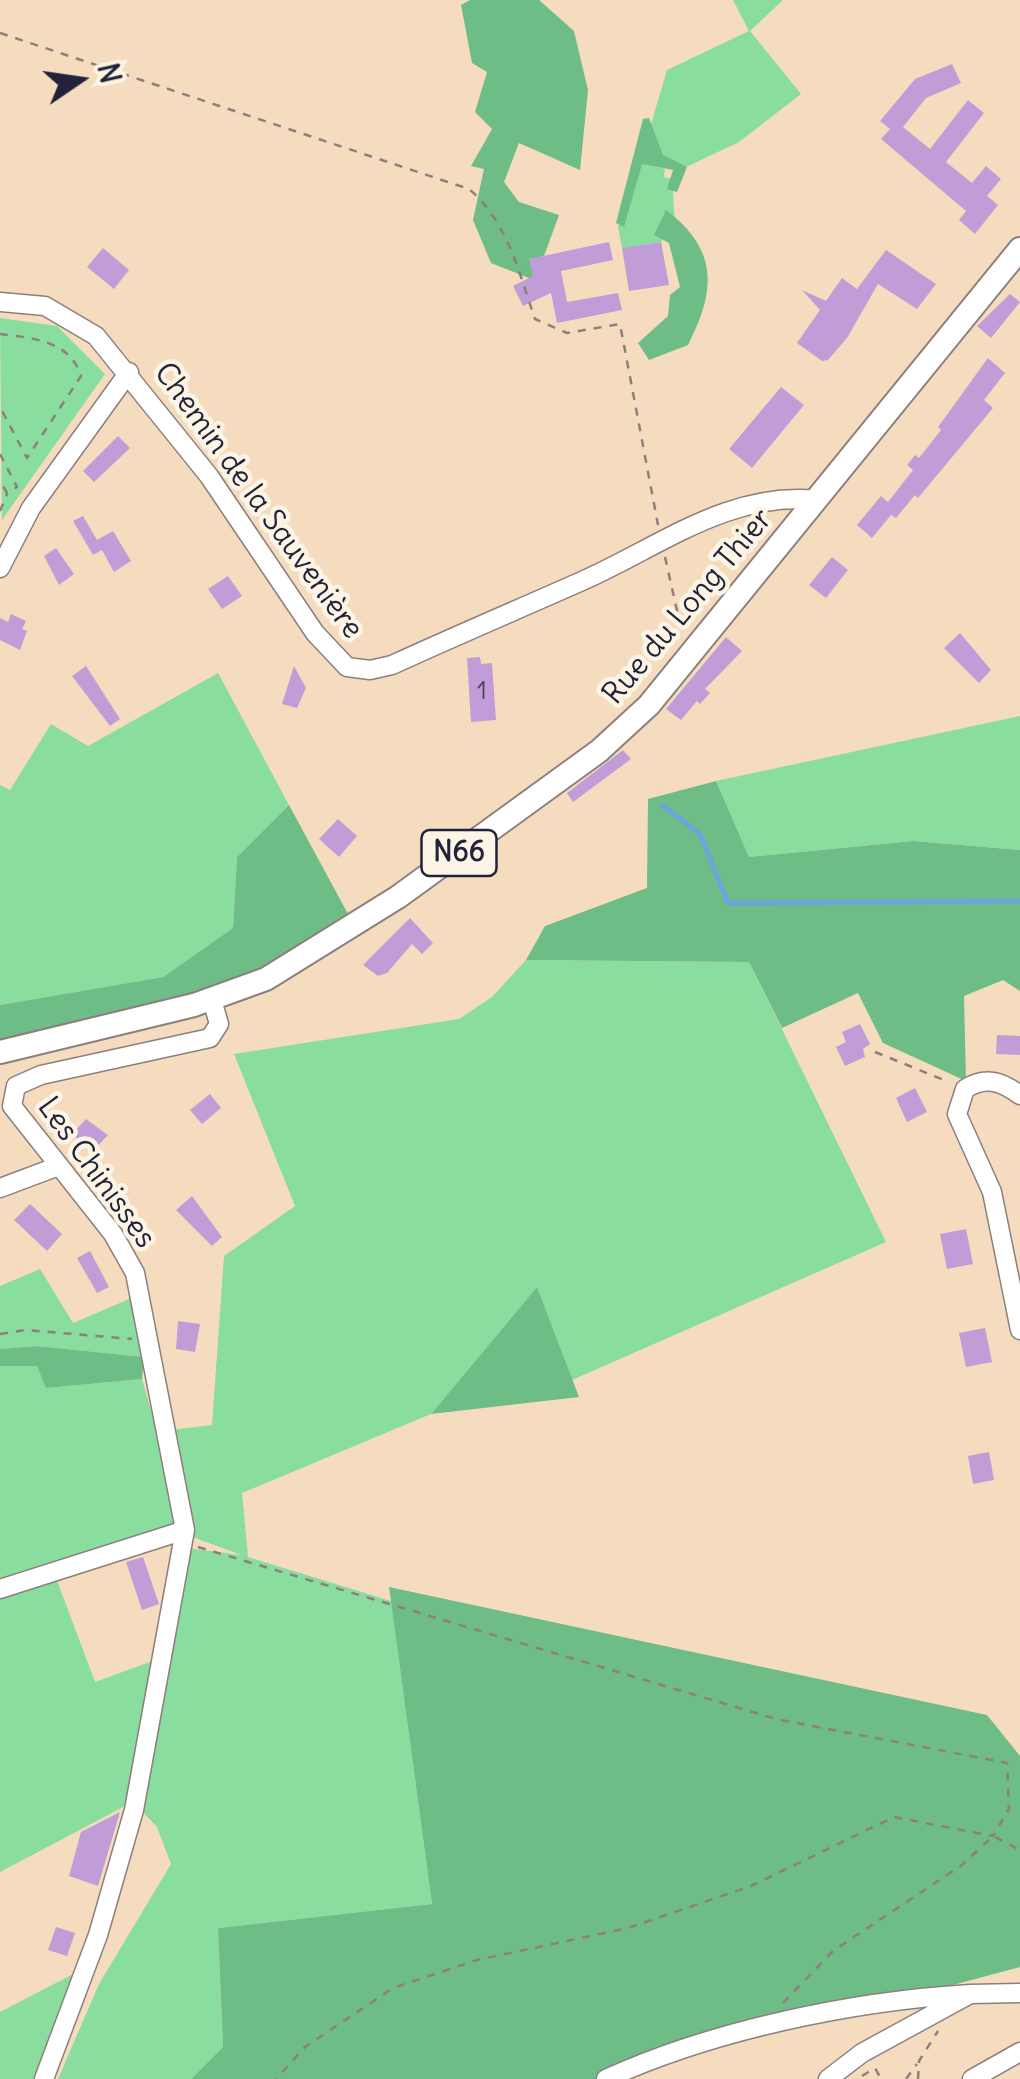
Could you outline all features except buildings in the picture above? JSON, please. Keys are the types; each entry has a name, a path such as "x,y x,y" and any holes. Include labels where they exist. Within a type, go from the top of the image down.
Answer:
{"main road":[{"name":"Rue du Long Thier","path":"0,1052 212,1000 266,979 412,886 627,728 1020,250"}],"street":[{"name":"Chemin de la Sauvenière","path":"0,302 45,306 96,336 129,372 237,515 315,633 347,667 370,670 392,664 662,543 730,507 782,498 817,500"},
{"path":"0,568 31,508 129,372"},
{"name":"Les Chinisses","path":"44,2079 98,1935 134,1810 184,1536 135,1273 114,1234 56,1167 12,1106 16,1086 41,1074 210,1038 219,1024 212,1000"},
{"path":"1020,1095 995,1080 977,1081 964,1088 957,1114 992,1192 1020,1330"},
{"path":"0,1188 56,1167"},
{"path":"0,1589 184,1536"},
{"path":"606,2079 741,2032 907,1998 1020,1993"},
{"path":"828,2079 862,2053 970,1994"},
{"path":"972,2079 1020,2052"}],"path":[{"path":"0,33 470,190 490,206 510,246 535,320 567,333 620,324 688,658"},
{"path":"0,334 50,341 81,376 27,458 0,407"},
{"path":"0,454 17,487 7,493 0,511"},
{"path":"0,480 7,493"},
{"path":"12,490 16,498"},
{"path":"875,1052 964,1088"},
{"path":"0,1334 26,1330 147,1342"},
{"path":"184,1536 776,1719 1008,1762 1008,1810 993,1836 962,1865 833,1950 782,2003"},
{"path":"276,2079 305,2047 393,1988 478,1960 663,1916 751,1886 894,1816 993,1836 1020,1850"},
{"path":"906,2079 948,2020"},
{"path":"918,2079 919,2061"},
{"path":"856,2079 875,2068 882,2079"}],"green space":[{"path":"470,0 539,0 574,31 588,90 580,170 519,143 504,182 519,202 559,215 544,256 530,259 534,280 491,263 473,220 484,169 471,166 492,129 475,112 487,72 472,63 461,5"},
{"path":"733,0 783,0 750,31 801,94 739,142 684,168 644,148 667,70 749,31"},
{"path":"649,118 663,155 687,167 677,192 667,189 673,170 642,164 624,227 616,223 643,119"},
{"path":"639,163 665,169 664,177 672,179 675,223 661,242 622,248 618,227"},
{"path":"666,210 696,240 704,256 707,289 688,345 649,360 638,343 668,316 670,295 680,287 669,243 654,235"},
{"path":"0,318 57,326 105,374 2,520"},
{"path":"218,673 289,805 237,857 233,928 163,977 0,1005 0,785 10,790 51,724 88,746"},
{"path":"1020,716 1020,850 913,841 749,857 716,781"},
{"path":"716,781 749,857 913,841 1020,850 1020,991 1003,980 964,996 966,1081 883,1043 858,993 782,1028 749,962 526,960 545,926 647,888 648,799"},
{"path":"289,805 354,925 266,979 0,1052 0,1005 163,977 233,928 237,857"},
{"path":"526,960 749,962 886,1242 572,1380 537,1287 431,1414 242,1493 248,1557 391,1601 432,1904 218,1928 223,2047 191,2079 58,2079 99,1984 171,1864 157,1827 140,1809 187,1548 241,1555 190,1536 169,1430 212,1425 224,1256 295,1206 234,1054 459,1019 492,997"},
{"path":"40,1269 73,1323 134,1297 144,1357 37,1346 0,1349 0,1286"},
{"path":"537,1287 579,1397 431,1414"},
{"path":"37,1346 144,1357 142,1379 46,1388 37,1366 0,1366 0,1349"},
{"path":"0,1366 38,1366 46,1388 142,1379 185,1530 172,1543 53,1570 95,1682 158,1659 127,1805 0,1872"},
{"path":"389,1587 987,1715 1020,1756 1020,1967 602,2079 191,2079 223,2047 218,1928 432,1904"},
{"path":"79,1971 40,2079 0,2079 0,2012"}],"waterway":[{"path":"663,806 700,834 728,903 1020,901"}]}
